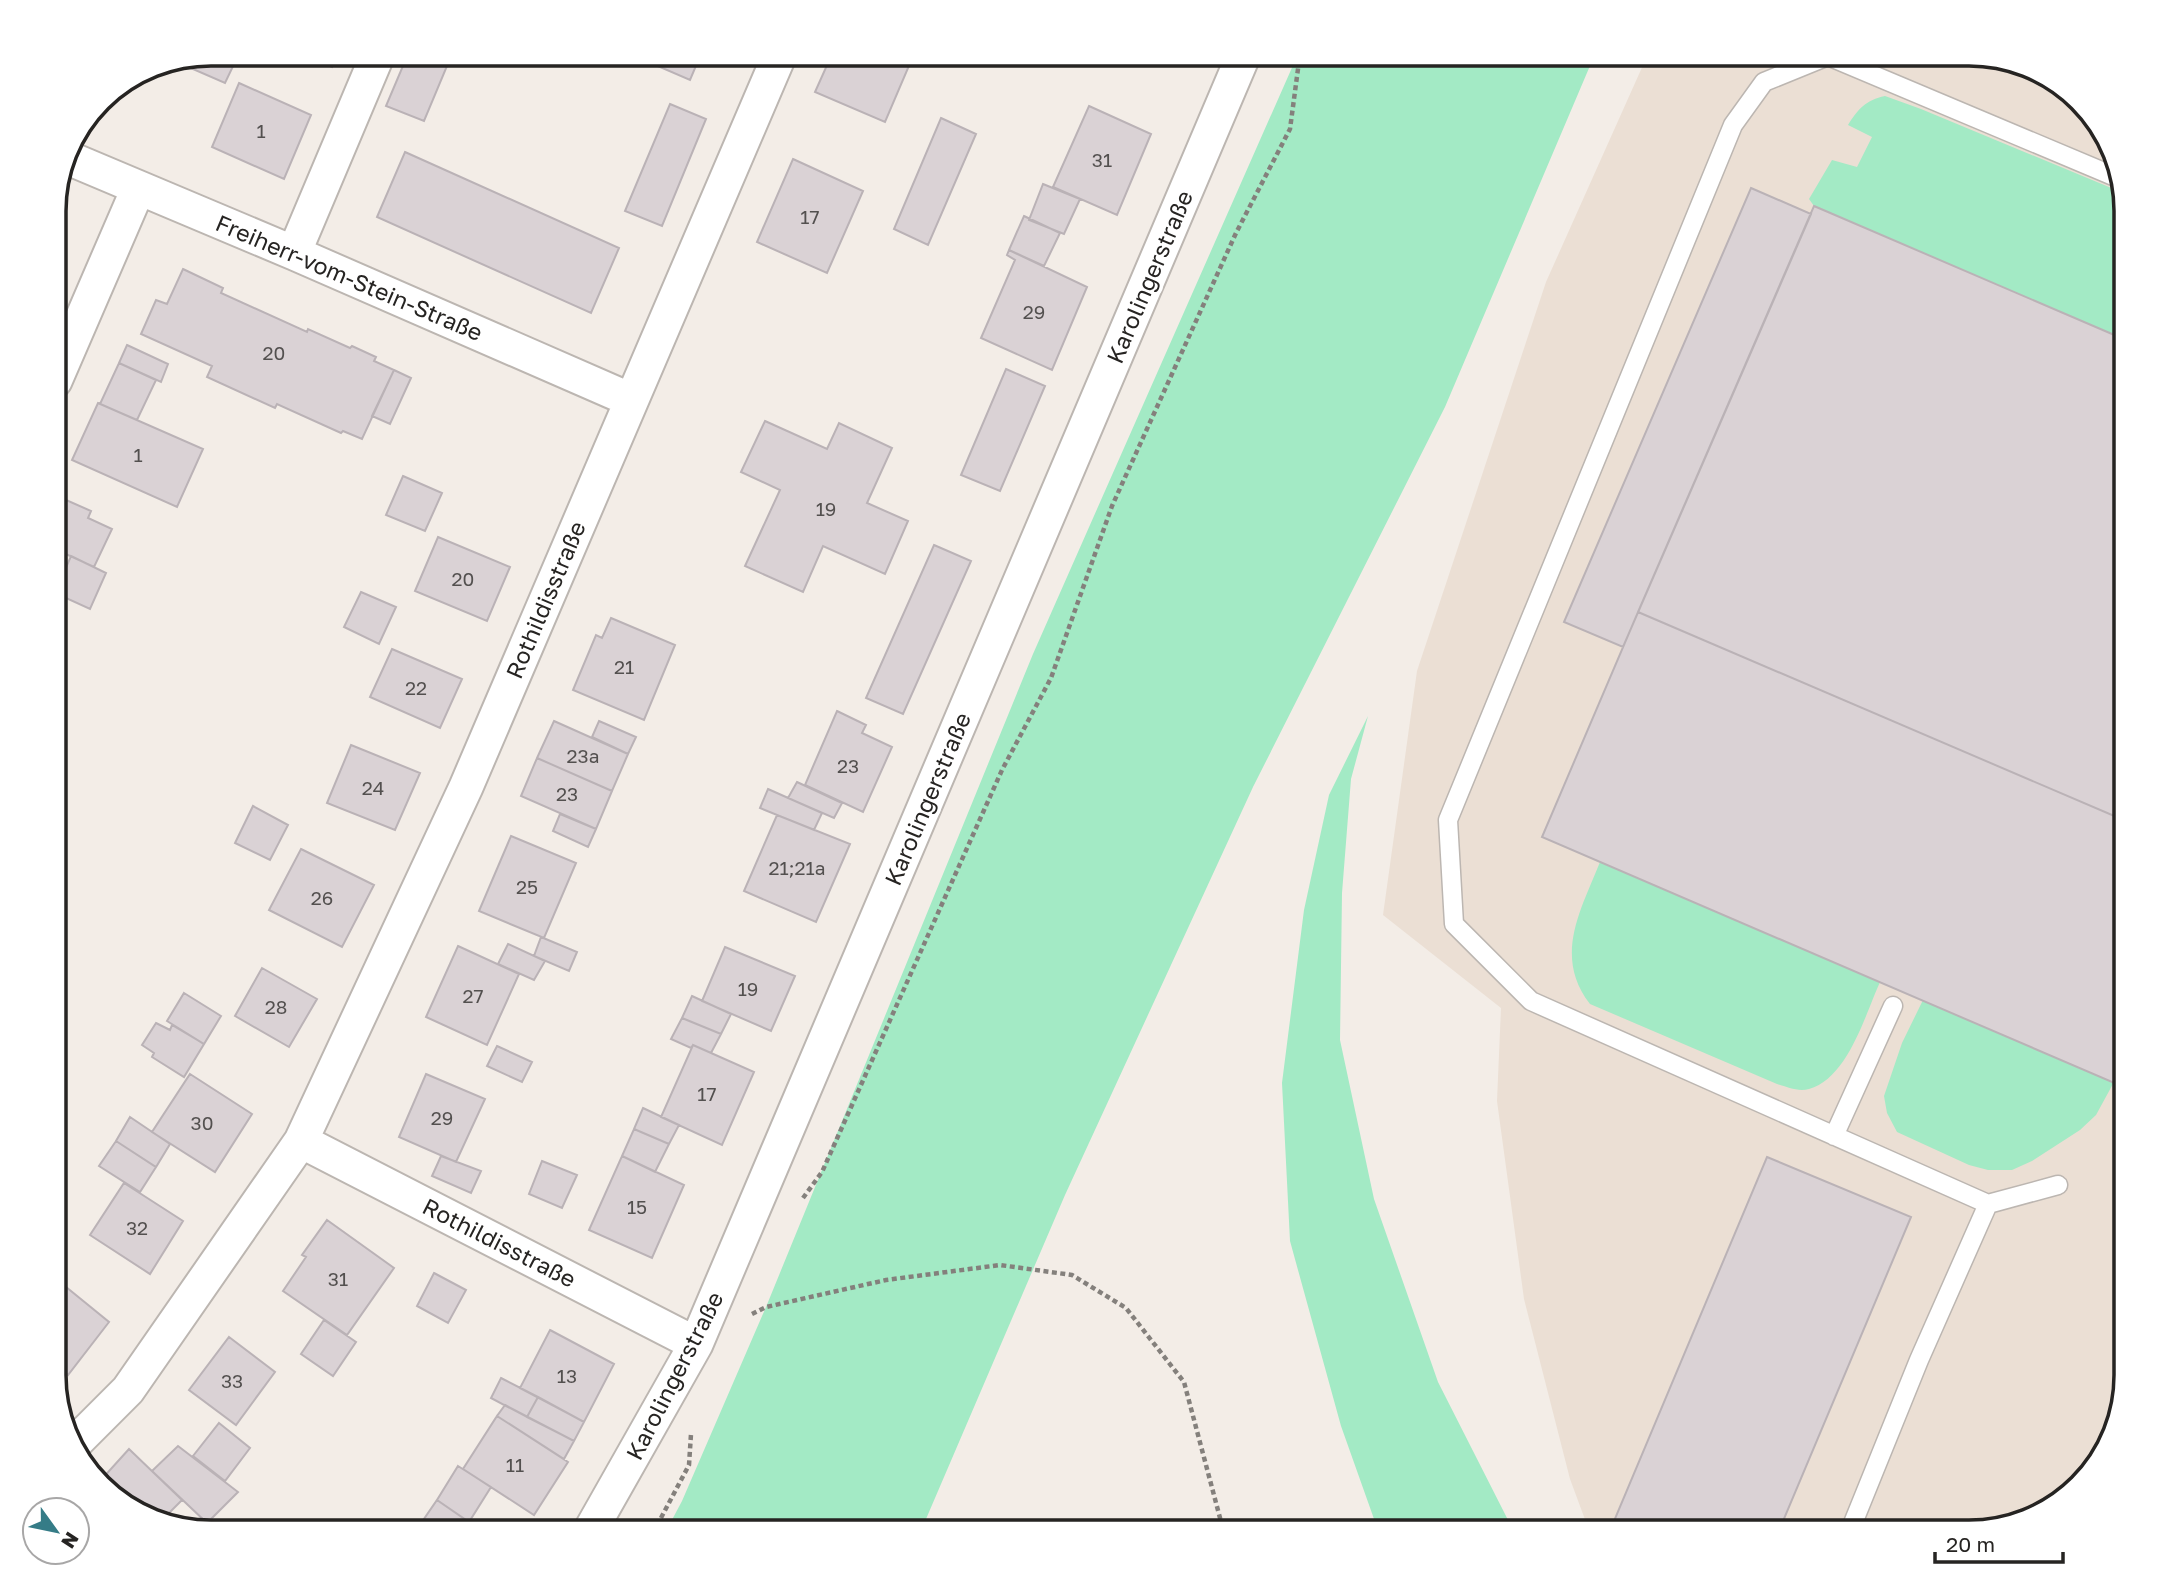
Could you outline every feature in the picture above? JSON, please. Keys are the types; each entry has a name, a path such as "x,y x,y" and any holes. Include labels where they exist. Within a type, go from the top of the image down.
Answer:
{"street":[{"path":"294,253 373,66"},
{"name":"Rothildisstraße","path":"80,1438 128,1390 301,1141 466,787 775,66"},
{"name":"Karolingerstraße","path":"596,1520 696,1344 1239,66"},
{"name":"Freiherr-vom-Stein-Straße","path":"76,161 631,400"},
{"path":"67,353 138,188"},
{"name":"Rothildisstraße","path":"301,1141 696,1344"}],"lane":[{"path":"1803,66 1764,82 1733,125 1448,820 1454,924 1531,1001 1988,1204 2058,1185"},
{"path":"1852,66 2109,174"},
{"path":"1834,1136 1893,1006"},
{"path":"1854,1520 1919,1360 1988,1204"}],"path":[{"path":"798,1205 822,1172 1002,770 1051,678 1112,506 1236,233 1290,129 1298,66"},
{"path":"696,1344 766,1307 886,1280 1000,1265 1072,1275 1126,1308 1184,1382 1221,1520"},
{"path":"660,1520 689,1465 691,1425"}],"shaded area":[{"path":"1643,66 1968,66 1996,69 2041,86 2071,109 2094,139 2109,174 2114,212 2114,1375 2109,1413 2089,1456 2064,1484 2049,1496 2015,1513 1978,1520 1585,1520 1570,1479 1524,1299 1497,1101 1501,1008 1383,915 1417,671 1546,282"}],"green space":[{"path":"1293,66 1590,66 1445,407 1253,787 1065,1195 926,1520 672,1520 766,1307 1033,654"},
{"path":"1885,96 1921,109 2111,188 2114,212 2114,335 1814,206 1809,199 1832,160 1857,167 1872,137 1848,125 1863,106"},
{"path":"1368,716 1351,779 1342,893 1340,1040 1374,1199 1438,1382 1508,1520 1374,1520 1341,1426 1290,1241 1282,1083 1304,910 1329,795"},
{"path":"1600,862 1880,982 1854,1044 1834,1072 1823,1083 1809,1089 1789,1088 1590,1004 1579,986 1573,968 1572,951 1579,915"},
{"path":"1923,1000 2114,1082 2096,1115 2080,1130 2032,1161 2012,1170 1988,1170 1969,1165 1897,1132 1887,1113 1884,1096 1902,1043"}],"building":[{"path":"233,66 225,83 191,68"},
{"path":"403,66 447,66 424,121 386,106"},
{"path":"658,66 696,66 690,80"},
{"path":"827,66 909,66 885,122 815,92"},
{"path":"239,83 311,115 284,179 212,147"},
{"path":"670,104 706,119 662,226 625,211"},
{"path":"1089,106 1151,134 1117,215 1053,187"},
{"path":"941,118 976,134 928,245 894,229"},
{"path":"405,152 619,248 591,313 377,217"},
{"path":"793,159 863,191 827,273 757,242"},
{"path":"1043,184 1080,199 1064,234 1029,220"},
{"path":"1751,188 1811,214 1623,647 1564,622"},
{"path":"1814,206 2114,335 2114,816 1638,612"},
{"path":"1024,216 1060,233 1044,266 1009,250"},
{"path":"1009,250 1087,287 1052,370 981,338 1015,260 1007,255"},
{"path":"183,269 223,288 221,293 307,332 308,329 350,348 352,346 376,357 374,361 394,370 362,439 343,431 341,433 277,404 275,408 207,377 212,366 141,334 156,300 167,304"},
{"path":"127,345 168,364 161,382 119,363"},
{"path":"119,363 156,380 137,420 100,404"},
{"path":"1006,369 1045,386 1000,491 961,475"},
{"path":"394,370 411,378 390,424 372,416"},
{"path":"98,403 203,449 177,507 72,460"},
{"path":"765,421 827,449 839,423 892,448 867,503 908,521 885,574 823,546 803,592 745,566 780,490 741,472"},
{"path":"403,476 442,493 425,531 386,515"},
{"path":"67,500 91,511 88,518 112,529 94,567 67,555"},
{"path":"438,537 510,567 487,621 415,591"},
{"path":"934,545 971,561 903,714 866,698"},
{"path":"71,556 106,573 90,609 67,598 67,565"},
{"path":"361,592 396,607 379,644 344,627"},
{"path":"1638,612 2114,816 2114,1083 1542,837"},
{"path":"611,618 675,645 644,720 573,690 596,635 602,638"},
{"path":"392,649 462,679 440,728 370,697"},
{"path":"837,711 866,725 862,733 892,747 863,812 805,785"},
{"path":"554,721 628,754 612,791 537,758"},
{"path":"599,721 636,737 628,754 592,737"},
{"path":"351,745 420,773 395,830 327,803"},
{"path":"537,758 612,791 596,829 521,796"},
{"path":"797,782 842,803 834,818 788,798"},
{"path":"768,789 822,813 814,830 760,808"},
{"path":"253,806 288,825 270,860 235,843"},
{"path":"560,814 596,829 588,847 553,831"},
{"path":"777,815 850,844 816,922 744,891"},
{"path":"511,836 576,863 544,938 479,911"},
{"path":"301,849 374,885 342,947 269,910"},
{"path":"541,937 577,952 569,971 534,956"},
{"path":"508,944 545,961 534,980 498,964"},
{"path":"458,946 519,974 487,1045 426,1017"},
{"path":"725,947 795,976 771,1031 702,1001"},
{"path":"262,968 317,999 289,1047 235,1016"},
{"path":"184,993 221,1016 204,1044 167,1021"},
{"path":"692,996 731,1014 721,1034 682,1018"},
{"path":"682,1018 721,1034 711,1053 671,1039"},
{"path":"156,1023 170,1030 172,1025 204,1044 184,1077 152,1057 154,1053 142,1045"},
{"path":"693,1045 754,1072 722,1145 661,1117"},
{"path":"497,1046 532,1062 522,1082 487,1066"},
{"path":"190,1074 252,1114 215,1172 152,1132"},
{"path":"426,1074 485,1099 456,1162 399,1137"},
{"path":"643,1108 679,1125 669,1144 634,1129"},
{"path":"130,1117 170,1144 156,1167 116,1141"},
{"path":"634,1129 669,1144 655,1172 622,1156"},
{"path":"116,1141 156,1167 140,1192 99,1166"},
{"path":"441,1156 481,1171 471,1193 432,1176"},
{"path":"622,1156 684,1185 652,1258 589,1230"},
{"path":"1767,1157 1911,1217 1783,1520 1614,1520"},
{"path":"542,1161 577,1175 562,1208 529,1194"},
{"path":"124,1183 183,1221 150,1274 90,1235"},
{"path":"327,1220 394,1268 347,1335 283,1291 306,1257 302,1255"},
{"path":"434,1273 466,1290 448,1323 417,1306"},
{"path":"67,1288 109,1322 67,1374"},
{"path":"324,1320 356,1342 333,1376 301,1354"},
{"path":"550,1330 614,1364 584,1422 520,1388"},
{"path":"229,1337 275,1372 236,1425 189,1390"},
{"path":"501,1378 538,1397 527,1417 491,1398"},
{"path":"538,1397 584,1422 574,1441 527,1417"},
{"path":"505,1405 574,1441 564,1459 497,1416"},
{"path":"497,1416 568,1462 534,1515 463,1469"},
{"path":"219,1423 250,1448 225,1481 193,1456"},
{"path":"178,1446 238,1492 210,1520 204,1520 152,1471"},
{"path":"129,1449 182,1500 168,1514 165,1513 131,1496 106,1474"},
{"path":"458,1466 491,1487 470,1520 466,1520 437,1500"},
{"path":"437,1500 466,1520 423,1520"}]}
